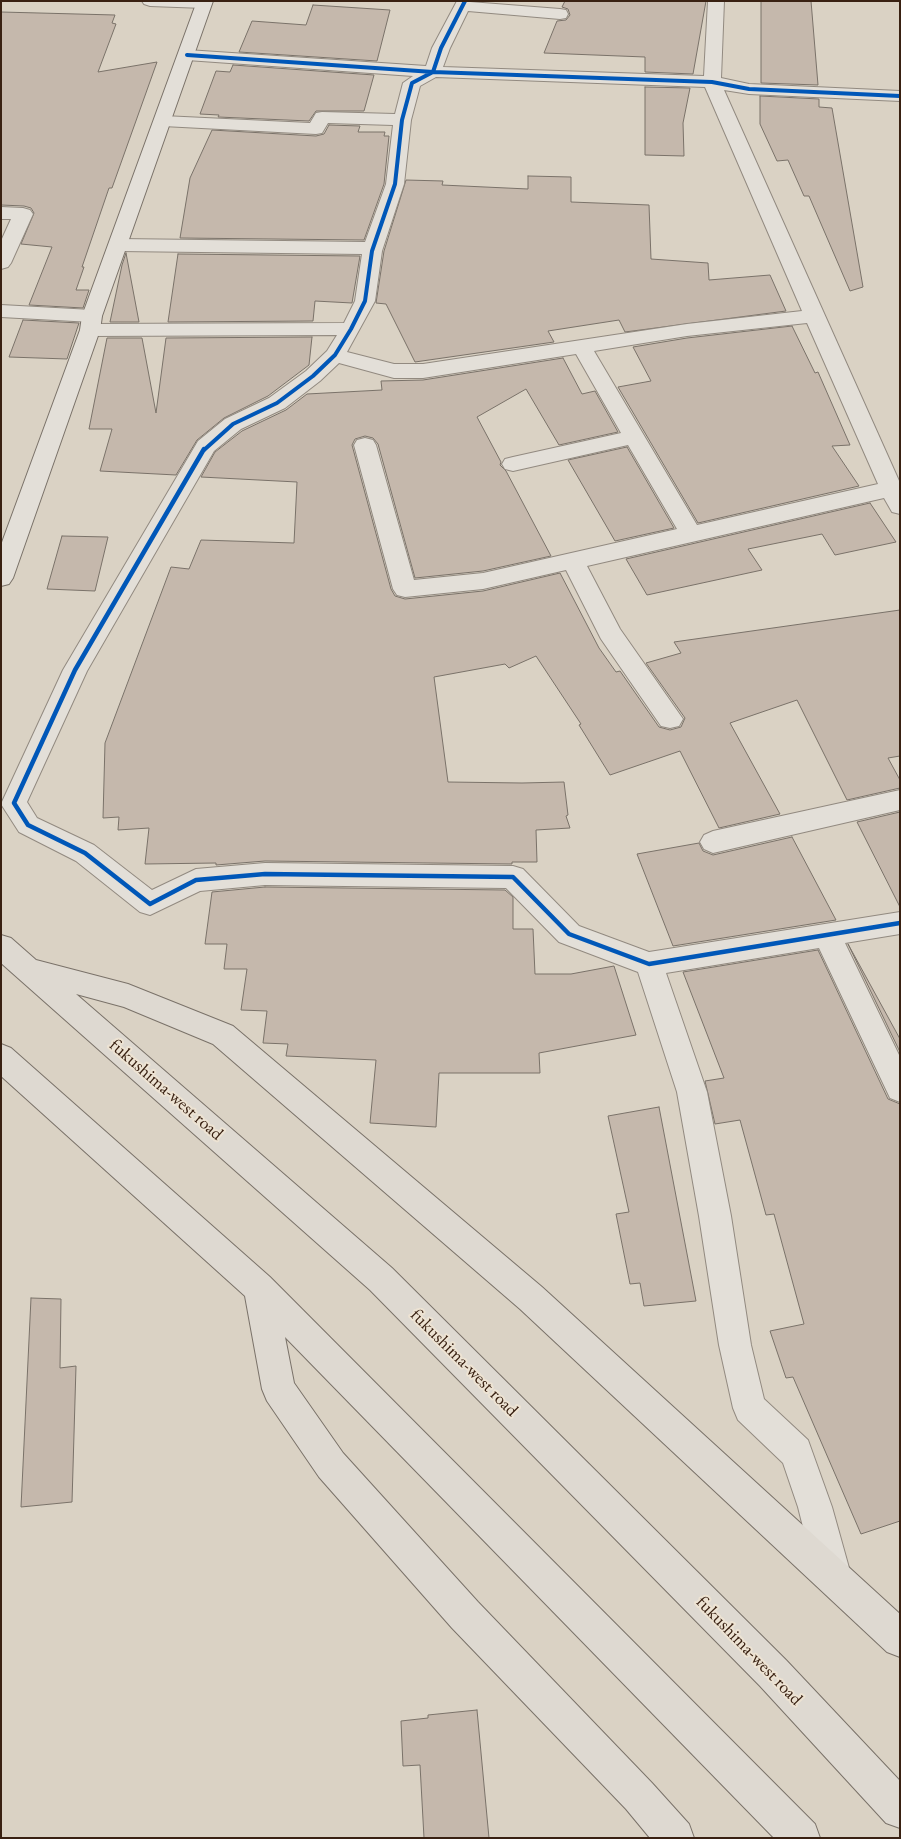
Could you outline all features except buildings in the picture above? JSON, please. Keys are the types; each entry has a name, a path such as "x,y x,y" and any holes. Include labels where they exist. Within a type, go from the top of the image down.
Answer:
{"highway":[{"name":"fukushima-west road","path":"1,946 381,1280 773,1673 900,1809"},
{"path":"30,970 128,996 222,1035 532,1298 900,1639"},
{"path":"1,1057 259,1288 801,1838"},
{"path":"259,1288 279,1389 331,1465 465,1615 639,1796 675,1838"}],"street":[{"path":"1,578 8,542 91,323 187,55 204,2 150,1"},
{"path":"365,445 405,589 483,581 691,534 895,498 712,82 716,1"},
{"path":"560,14 464,4 441,48 433,72 412,83 402,120 395,184 373,248 365,300 351,329 335,355 277,403 233,424 206,446 75,670 14,803 28,825 85,853 150,904 196,880 265,874 512,877 569,934 649,964 900,923"},
{"path":"187,55 433,72 712,82 749,89 900,96"},
{"path":"163,121 316,129 322,117 402,120"},
{"path":"1,213 23,214 1,263"},
{"path":"119,245 373,248"},
{"path":"1,311 91,323 351,329"},
{"path":"335,355 394,372 423,371 686,330 814,316"},
{"path":"582,347 691,534"},
{"path":"514,464 634,437"},
{"path":"572,561 610,633 670,720"},
{"path":"712,842 900,800"},
{"path":"827,934 900,1089"},
{"path":"649,964 692,1092 715,1216 735,1345 750,1408 796,1452 815,1506 833,1575"}],"cycle path":[{"path":"465,1 441,48 433,72 412,83 402,120 395,184 372,251 365,301 351,329 335,355 313,376 277,403 233,424 206,446 75,670 14,803 28,825 85,853 150,904 196,880 265,874 513,877 569,934 649,964 900,923"},
{"path":"187,55 433,72 712,82 749,89 900,96"}]}
